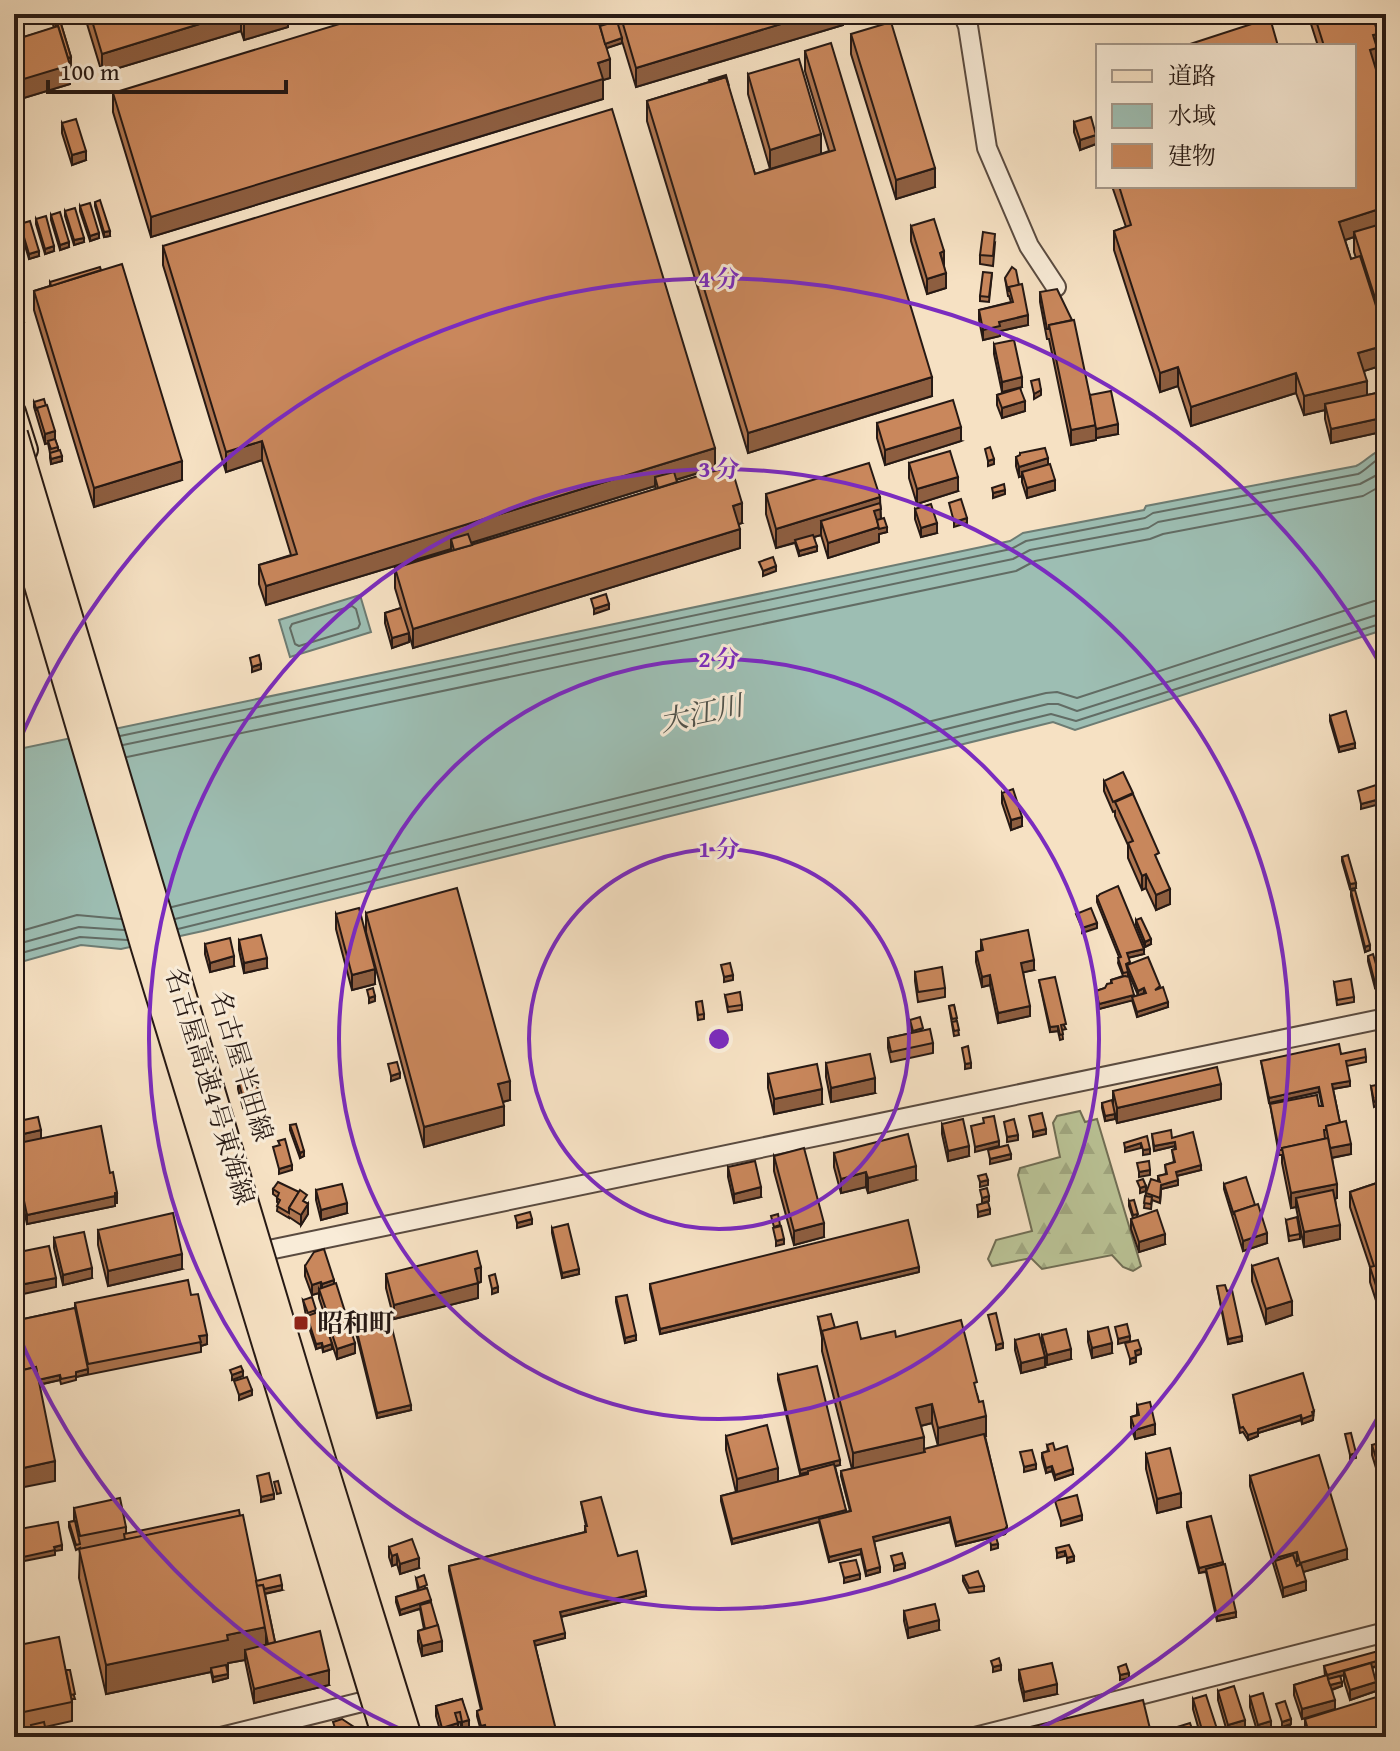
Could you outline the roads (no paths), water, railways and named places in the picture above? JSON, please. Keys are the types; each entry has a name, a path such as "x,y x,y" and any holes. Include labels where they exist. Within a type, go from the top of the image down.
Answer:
{"highway":[{"name":"名古屋高速4号東海線","path":"14,434 408,1737"},
{"name":"名古屋高速4号東海線","path":"14,504 386,1737"}],"main road":[{"name":"名古屋半田線","path":"14,412 417,1737"},
{"path":"14,545 144,965 375,1737"}],"street":[{"path":"963,14 968,26 987,148 1029,246 1056,287"},
{"path":"269,1250 1386,1018"},
{"path":"975,1737 1386,1632"},
{"path":"221,1737 403,1691"}],"water":[{"name":"大江川","path":"1386,448 1386,629 1075,730 1053,722 203,931 121,949 81,945 14,964 14,750 1010,541 1023,533 1144,510 1146,506 1356,466"},
{"path":"360,595 371,632 290,657 279,620"}],"place":[{"name":"昭和町","path":"301,1323"}]}
